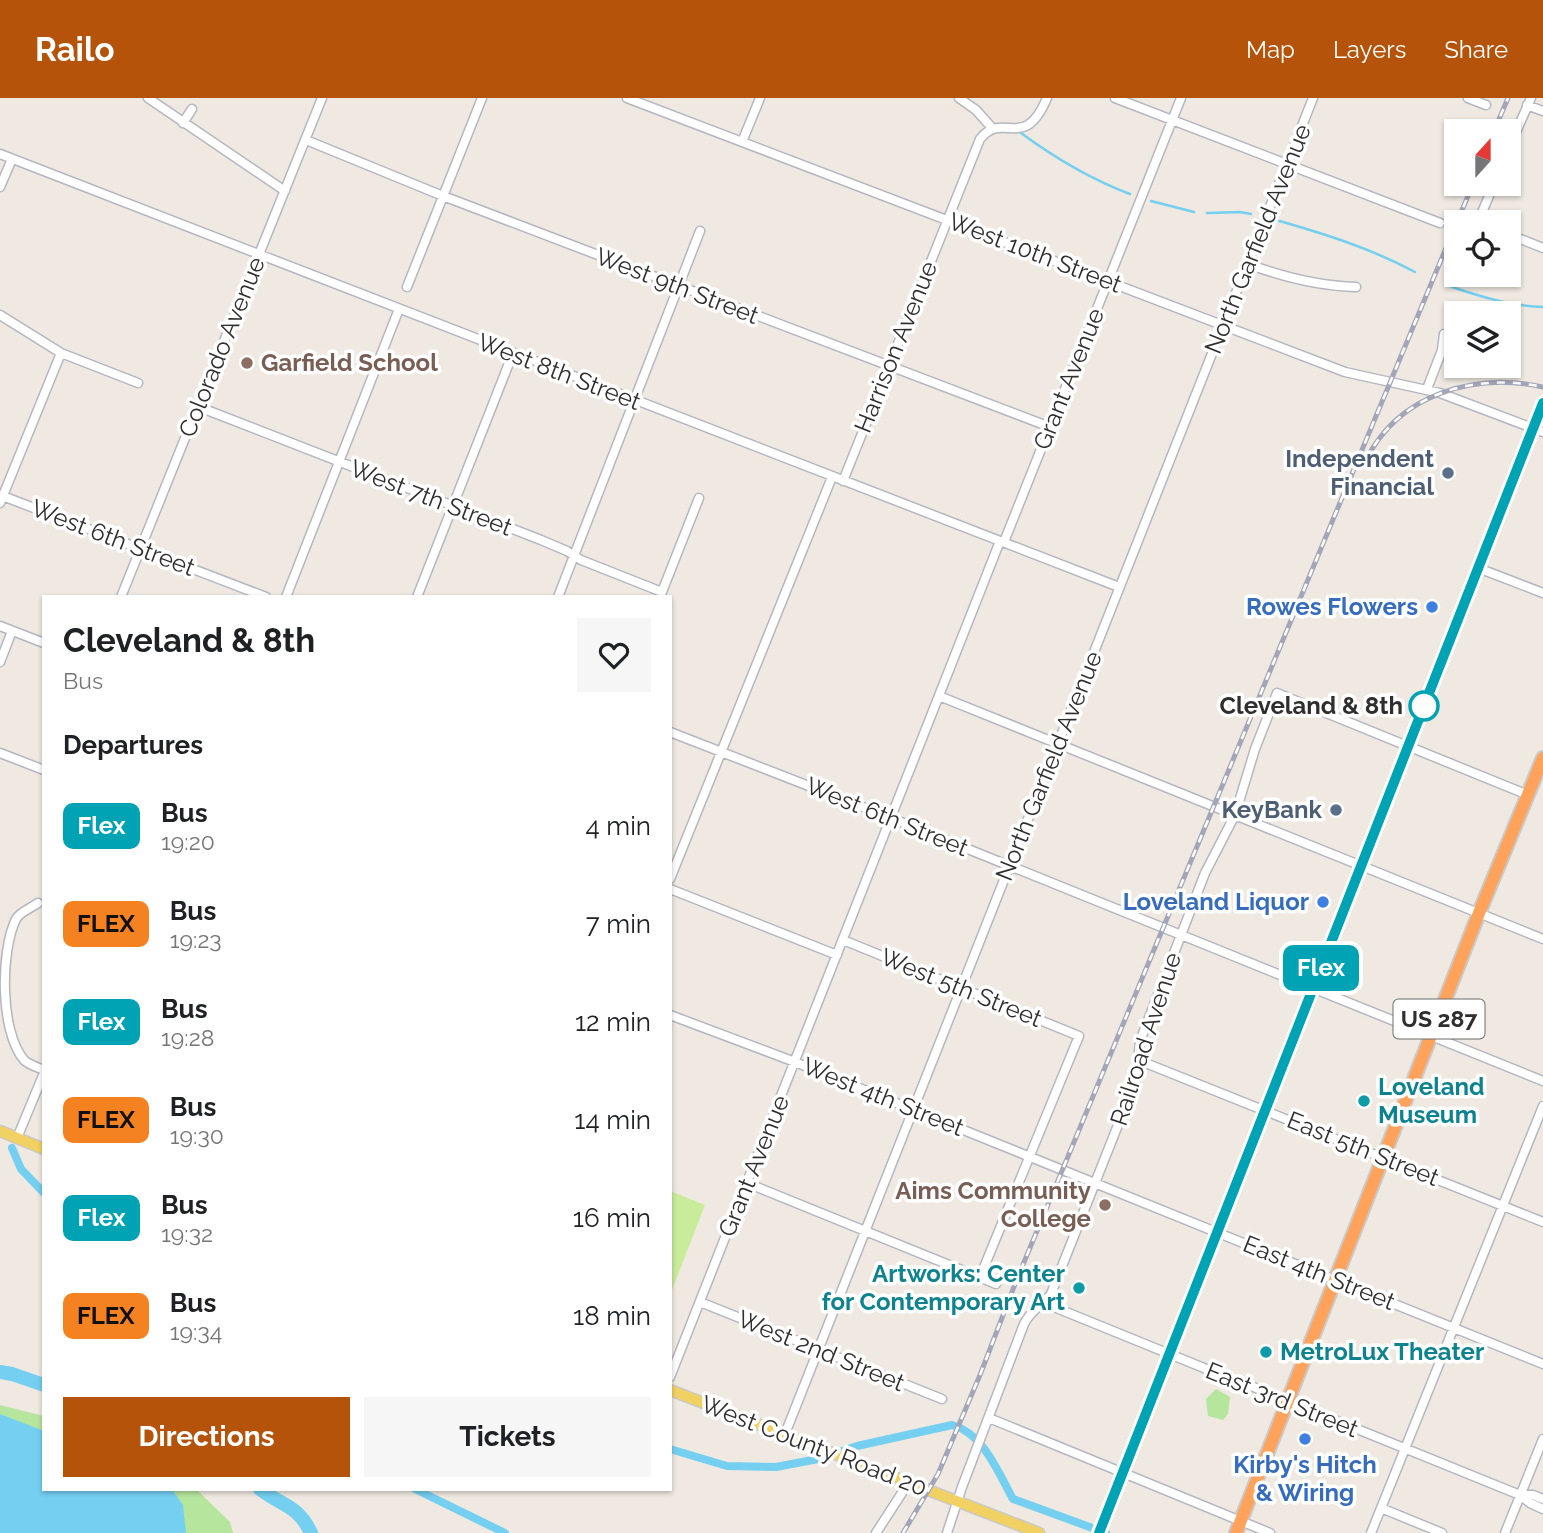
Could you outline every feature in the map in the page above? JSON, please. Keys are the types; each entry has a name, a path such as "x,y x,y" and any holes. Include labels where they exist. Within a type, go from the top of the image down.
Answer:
{"highway":[{"path":"1101,1529 1478,568 1538,430 1543,403"},
{"name":"US 287","path":"1239,1527 1479,914 1543,758"}],"main road":[{"path":"0,1131 42,1148"},
{"name":"West County Road 20","path":"672,1391 1039,1533"}],"street":[{"path":"148,98 285,191"},
{"name":"Colorado Avenue","path":"122,595 322,98"},
{"path":"407,287 481,98"},
{"name":"West 10th Street","path":"627,98 1345,372 1427,389 1538,430"},
{"path":"742,142 760,98"},
{"path":"959,98 976,110 993,129 1018,129 1031,124 1041,114 1047,98"},
{"path":"1115,98 1440,223"},
{"name":"Grant Avenue","path":"672,1372 939,696 1181,98"},
{"name":"North Garfield Avenue","path":"785,1434 1313,98"},
{"path":"1468,98 1486,105"},
{"path":"1521,120 1529,102 1543,111"},
{"path":"183,123 192,108"},
{"name":"Harrison Avenue","path":"843,481 980,139 993,129"},
{"name":"West 9th Street","path":"306,140 443,197 1050,427"},
{"name":"West 8th Street","path":"0,154 1119,587"},
{"path":"0,187 12,159"},
{"path":"559,595 700,231"},
{"path":"1521,239 1543,248"},
{"path":"1248,264 1293,279 1332,287 1356,288"},
{"path":"287,595 399,309"},
{"path":"0,315 61,353 138,383"},
{"path":"1427,389 1442,350 1444,334"},
{"path":"1,498 61,353"},
{"path":"418,595 513,353"},
{"name":"West 7th Street","path":"198,407 541,540 661,594"},
{"path":"672,874 832,477"},
{"name":"West 6th Street","path":"1,498 261,595"},
{"path":"661,594 699,498"},
{"path":"1478,568 1543,593"},
{"path":"0,626 42,642"},
{"path":"0,662 12,631"},
{"name":"Railroad Avenue","path":"947,1533 1024,1324 1032,1310 1044,1303 1051,1294 1143,1062 1139,1052 1140,1041 1205,873 1235,815 1255,749 1277,694 1408,747"},
{"path":"939,696 1543,939"},
{"name":"West 6th Street","path":"672,733 891,818 1543,1081"},
{"path":"1408,747 1528,795"},
{"path":"0,753 42,769"},
{"path":"672,890 837,954"},
{"path":"38,903 17,917 4,949 2,1000 16,1049 25,1061 42,1071"},
{"name":"West 5th Street","path":"843,940 1079,1036 1029,1156"},
{"name":"West 4th Street","path":"672,1016 795,1062 1095,1183"},
{"name":"East 5th Street","path":"1143,1062 1543,1222"},
{"path":"18,1138 42,1077"},
{"path":"1371,1533 1543,1106"},
{"path":"980,1277 1029,1156"},
{"path":"747,1183 996,1284"},
{"name":"East 4th Street","path":"1095,1183 1543,1364"},
{"name":"West 2nd Street","path":"700,1302 942,1399"},
{"name":"East 3rd Street","path":"1044,1303 1229,1380 1246,1384 1520,1495 1543,1509"},
{"path":"989,1418 1124,1473 1239,1527 1270,1533"},
{"path":"1505,1533 1543,1439"},
{"path":"876,1533 909,1482"},
{"name":"East 3rd Street","path":"1520,1495 1533,1495 1543,1499"},
{"path":"1381,1508 1442,1533"}],"green space":[{"path":"672,1192 705,1205 672,1290"},
{"path":"1216,1389 1230,1397 1228,1414 1223,1420 1208,1416 1206,1399"},
{"path":"0,1405 42,1416 42,1491 198,1491 230,1522 233,1533 0,1533"}],"water":[{"path":"0,1414 42,1430 42,1491 173,1491 183,1505 186,1533 0,1533"}],"waterway":[{"path":"1021,133 1073,167 1130,194"},
{"path":"1151,201 1194,212"},
{"path":"1207,213 1251,214"},
{"path":"1276,220 1347,242 1415,272"},
{"path":"1452,287 1508,303 1543,307"},
{"path":"12,1148 21,1169 42,1191"},
{"path":"0,1372 42,1384"},
{"path":"672,1450 727,1466 776,1467 952,1425 963,1429 981,1445 1013,1499 1106,1533"},
{"path":"263,1491 295,1511 311,1533"},
{"path":"419,1491 505,1533"}],"railway":[{"path":"1499,119 1508,98"},
{"path":"1462,210 1468,196"},
{"path":"903,1533 938,1474 980,1375 1017,1279 1444,253"},
{"path":"1366,460 1380,437 1398,419 1418,404 1441,393 1465,386 1491,383 1543,387"}],"bus line":[{"name":"Flex","path":"1099,1533 1543,403"}],"place":[{"name":"Garfield School","path":"247,363"},
{"name":"Independent Financial","path":"1448,473"},
{"name":"Rowes Flowers","path":"1432,607"},
{"name":"Cleveland & 8th","path":"1424,706"},
{"name":"KeyBank","path":"1336,810"},
{"name":"Loveland Liquor","path":"1323,902"},
{"name":"Loveland Museum","path":"1364,1101"},
{"name":"Aims Community College","path":"1105,1205"},
{"name":"Artworks: Center for Contemporary Art","path":"1079,1288"},
{"name":"MetroLux Theater","path":"1266,1352"},
{"name":"Kirby's Hitch & Wiring","path":"1305,1439"}]}
